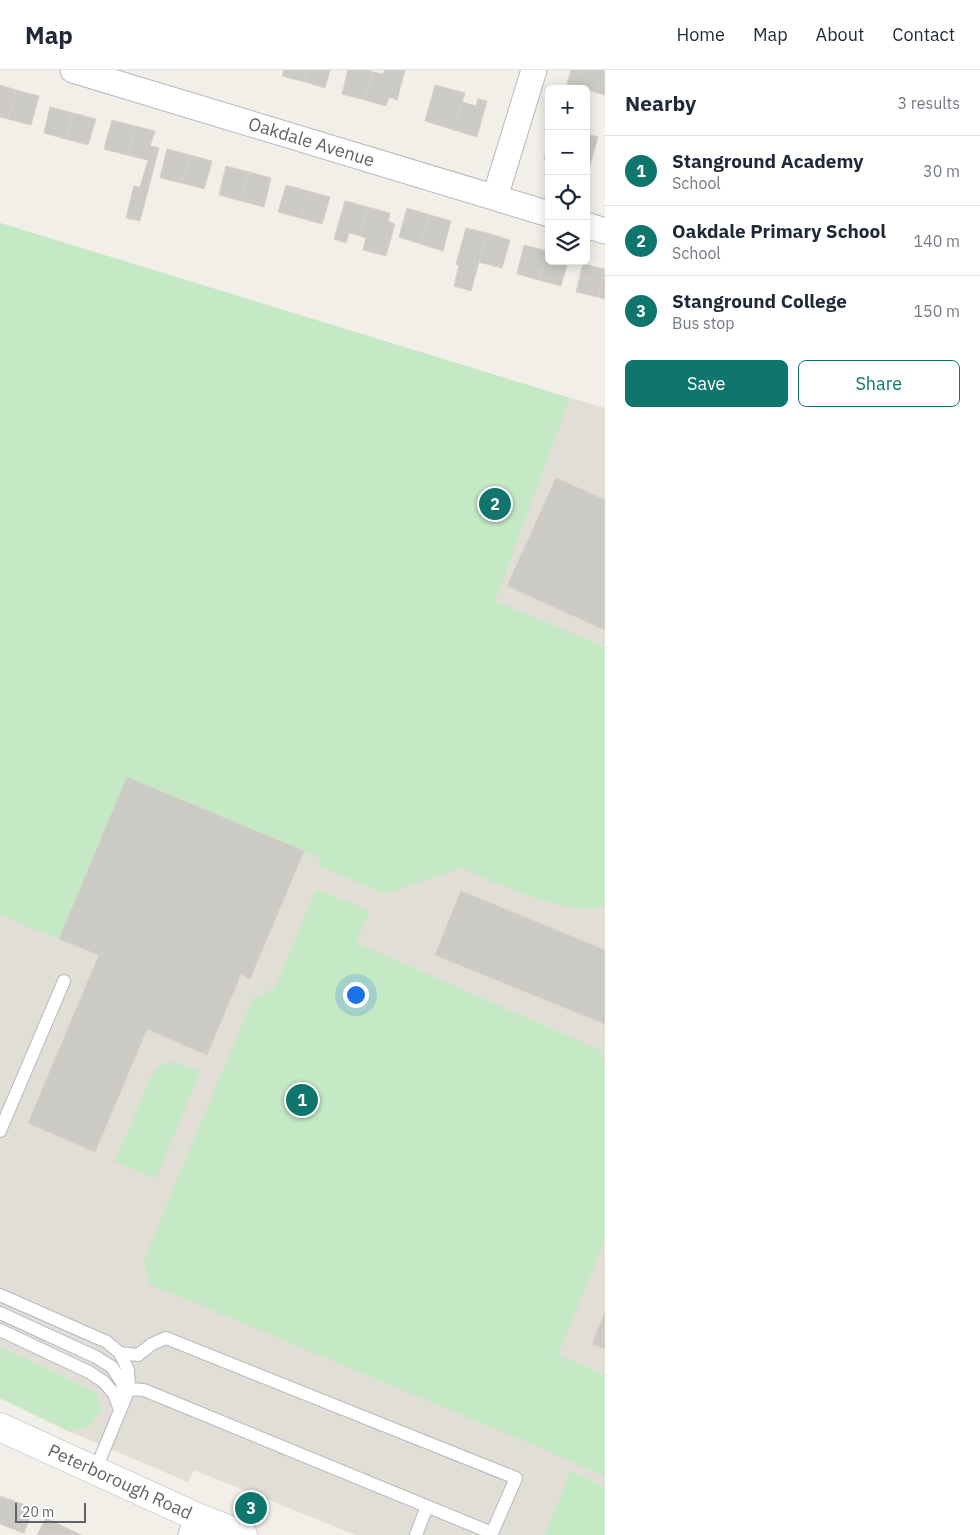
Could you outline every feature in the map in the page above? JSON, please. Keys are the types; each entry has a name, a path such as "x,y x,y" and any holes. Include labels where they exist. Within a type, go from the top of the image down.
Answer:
{"main road":[{"name":"Peterborough Road","path":"0,1427 95,1471 194,1526 243,1535"}],"street":[{"name":"Oakdale Avenue","path":"73,70 545,213"},
{"path":"495,197 534,70"},
{"path":"590,226 605,231"}],"lane":[{"path":"0,1131 64,980"},
{"path":"0,1295 107,1342 120,1353 128,1370 127,1393 95,1471"},
{"path":"0,1313 96,1357 112,1367 127,1393"},
{"path":"0,1330 89,1372 104,1382 114,1394 120,1410"},
{"path":"120,1353 138,1354 152,1344 166,1338 516,1478 492,1533 144,1390 127,1393"},
{"path":"416,1535 427,1506"}],"shaded area":[{"path":"0,223 605,408 605,1535 356,1535 194,1470 188,1482 70,1432 0,1398"}],"green space":[{"path":"0,223 570,398 495,601 605,647 605,906 589,909 552,904 461,868 386,894 319,866 321,859 128,777 59,939 0,915"},
{"path":"316,889 370,911 356,943 600,1050 605,1062 605,1240 558,1355 605,1375 605,1477 541,1448 149,1284 144,1260 253,998 275,988"},
{"path":"168,1062 181,1064 200,1072 156,1179 115,1162 151,1076 159,1067"},
{"path":"0,1347 96,1392 101,1409 91,1425 70,1432 0,1398"},
{"path":"571,1471 605,1488 605,1535 545,1535"}],"building":[{"path":"284,70 308,70 305,82 282,76"},
{"path":"308,70 330,70 325,88 305,82"},
{"path":"348,70 368,70 373,72 365,100 342,94"},
{"path":"385,70 405,70 397,100 389,97 386,106 365,100 373,72 383,74"},
{"path":"571,70 605,71 605,95 590,91 590,85 567,84"},
{"path":"0,85 16,90 8,119 0,117"},
{"path":"435,85 465,93 454,130 425,121"},
{"path":"16,90 39,96 31,125 8,119"},
{"path":"478,99 487,101 477,137 454,130 462,102 476,106"},
{"path":"50,107 73,113 66,139 44,133"},
{"path":"73,113 96,119 88,145 66,139"},
{"path":"112,120 135,126 127,155 104,149"},
{"path":"135,126 155,131 150,146 159,148 140,221 126,218 134,186 140,187 148,160 127,155"},
{"path":"590,135 598,137 590,165"},
{"path":"167,149 190,155 182,183 160,178"},
{"path":"190,155 212,161 204,189 182,183"},
{"path":"226,166 249,172 241,201 219,195"},
{"path":"249,172 271,178 264,207 241,201"},
{"path":"286,185 308,191 300,218 278,212"},
{"path":"308,191 330,197 322,224 300,218"},
{"path":"345,201 368,207 360,236 349,233 346,243 334,239"},
{"path":"368,207 390,213 388,221 395,224 386,256 363,250 366,238 360,236"},
{"path":"407,208 430,215 421,244 399,237"},
{"path":"430,215 451,221 443,251 421,244"},
{"path":"466,228 487,233 471,291 454,286 459,265 456,264"},
{"path":"487,233 510,240 502,268 479,262"},
{"path":"524,245 545,250 545,258 539,280 517,274"},
{"path":"545,258 545,265 567,265 561,286 539,280"},
{"path":"583,265 605,269 598,297 576,292"},
{"path":"605,270 605,299 598,297"},
{"path":"556,478 605,500 605,630 507,586"},
{"path":"127,777 304,851 250,979 241,974 207,1055 147,1029 95,1152 28,1123 99,955 59,939"},
{"path":"461,891 605,950 605,1024 435,955"},
{"path":"605,1312 605,1349 592,1344"},
{"path":"0,1496 34,1508 24,1533 0,1524"},
{"path":"46,1518 81,1535 37,1535"}],"place":[{"name":"Oakdale Primary School","path":"495,504"},
{"name":"Stanground Academy","path":"302,1100"},
{"name":"Stanground College","path":"251,1508"}]}
